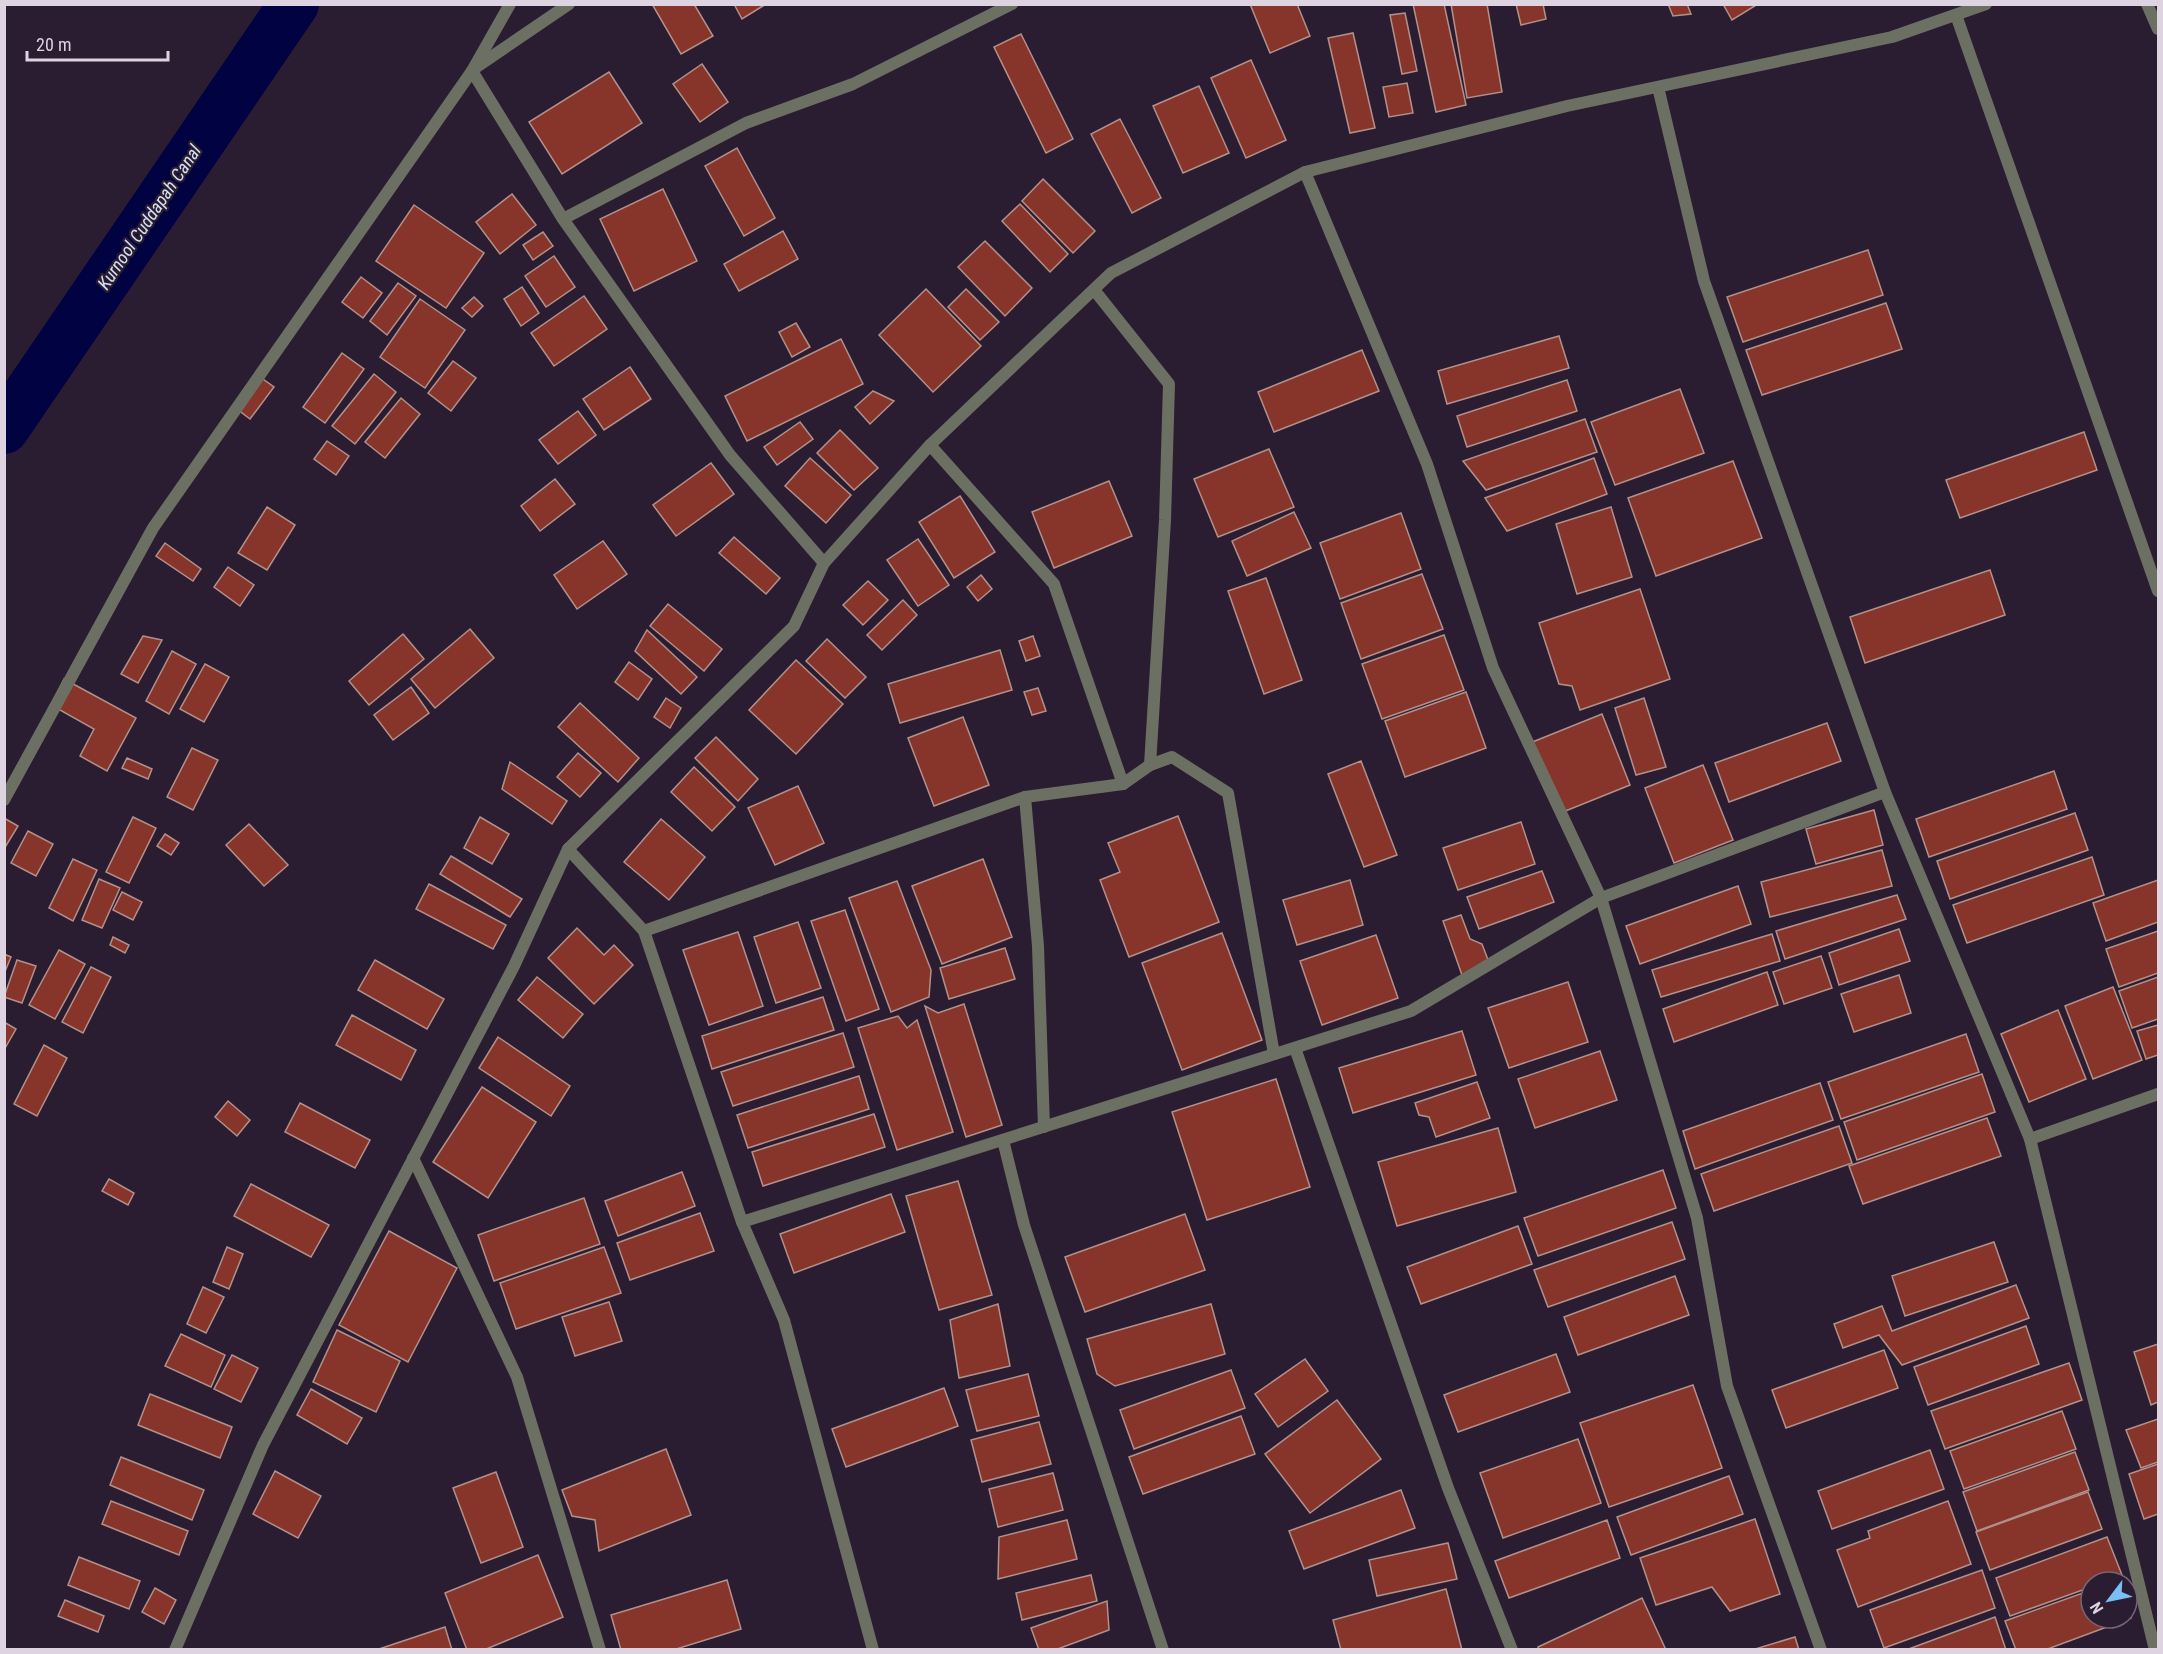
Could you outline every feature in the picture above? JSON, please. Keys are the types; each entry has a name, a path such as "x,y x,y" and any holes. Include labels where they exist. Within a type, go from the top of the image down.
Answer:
{"street":[{"path":"4,800 153,528 472,70 510,4"},
{"path":"472,70 569,4"},
{"path":"563,219 746,123 853,84 1012,4"},
{"path":"175,1650 263,1445 514,966 568,849 794,626 824,563 930,445 1112,273 1305,172 1567,106 1892,37 1986,4"},
{"path":"2147,4 2158,29"},
{"path":"1956,15 2158,591"},
{"path":"472,70 563,219 730,455 824,563"},
{"path":"1658,87 1704,281 1885,792 2030,1139 2155,1650"},
{"path":"1305,172 1427,464 1492,668 1602,898 1697,1218 1727,1386 1821,1650"},
{"path":"1095,291 1169,384 1165,520 1150,765"},
{"path":"930,445 1054,584 1123,784"},
{"path":"644,931 1025,797 1123,784 1150,765 1172,757 1228,793 1274,1054"},
{"path":"742,1222 1411,1011 1602,898 1885,792"},
{"path":"1025,797 1038,946 1044,1127"},
{"path":"568,849 644,931 742,1222 784,1320 873,1650"},
{"path":"1294,1048 1448,1488 1512,1650"},
{"path":"2030,1139 2158,1094"},
{"path":"1003,1140 1024,1225 1163,1650"},
{"path":"413,1158 517,1377 600,1650"}],"building":[{"path":"652,4 694,4 713,36 681,54"},
{"path":"734,4 766,4 742,19"},
{"path":"1250,4 1297,4 1310,36 1270,53"},
{"path":"1413,4 1444,4 1466,105 1436,112"},
{"path":"1451,4 1487,4 1502,92 1467,98"},
{"path":"1516,4 1543,4 1546,19 1521,25"},
{"path":"1668,4 1687,4 1691,14 1673,16"},
{"path":"1723,4 1758,4 1732,20"},
{"path":"1405,13 1417,71 1402,74 1390,15"},
{"path":"1353,33 1375,128 1350,133 1328,38"},
{"path":"1021,34 1073,139 1046,153 994,47"},
{"path":"1251,60 1286,140 1246,158 1211,78"},
{"path":"702,64 728,102 700,122 673,84"},
{"path":"609,72 642,123 562,174 529,122"},
{"path":"1407,83 1413,113 1389,117 1383,87"},
{"path":"1199,86 1229,153 1183,173 1153,106"},
{"path":"1120,119 1161,198 1132,213 1091,134"},
{"path":"737,148 775,218 744,236 705,166"},
{"path":"1043,179 1095,231 1073,253 1022,201"},
{"path":"663,189 697,261 634,291 600,219"},
{"path":"512,194 536,225 500,254 476,222"},
{"path":"1020,204 1068,254 1050,272 1002,221"},
{"path":"414,205 484,253 446,308 376,261"},
{"path":"783,231 798,259 739,291 724,264"},
{"path":"543,232 553,246 533,260 523,245"},
{"path":"985,241 1032,288 1005,316 958,267"},
{"path":"1868,250 1883,295 1743,342 1727,297"},
{"path":"554,256 575,287 546,307 525,276"},
{"path":"361,277 382,293 363,318 342,302"},
{"path":"398,283 416,296 387,335 370,321"},
{"path":"522,287 539,313 521,326 504,299"},
{"path":"926,289 981,346 933,392 879,335"},
{"path":"966,289 999,322 980,340 948,307"},
{"path":"584,296 607,329 554,366 531,333"},
{"path":"474,297 483,306 472,317 462,308"},
{"path":"420,299 465,330 425,388 380,357"},
{"path":"1886,303 1902,349 1762,395 1746,350"},
{"path":"796,323 810,347 792,357 779,332"},
{"path":"1559,336 1569,368 1447,404 1438,371"},
{"path":"841,339 863,384 747,441 725,396"},
{"path":"1362,350 1379,391 1274,432 1258,392"},
{"path":"342,353 364,369 325,423 303,407"},
{"path":"453,361 476,378 451,411 428,393"},
{"path":"630,367 651,399 604,430 583,399"},
{"path":"374,374 396,392 355,444 332,426"},
{"path":"260,377 274,387 250,419 237,409"},
{"path":"1567,380 1577,411 1467,447 1457,416"},
{"path":"1680,389 1704,453 1615,485 1591,422"},
{"path":"873,391 894,401 870,424 855,407"},
{"path":"401,398 420,414 385,458 365,442"},
{"path":"578,411 596,435 558,464 539,440"},
{"path":"1585,419 1597,452 1486,490 1463,461"},
{"path":"800,422 813,439 777,465 764,447"},
{"path":"840,430 878,468 854,490 817,453"},
{"path":"2084,432 2097,470 1960,518 1946,480"},
{"path":"327,441 349,456 336,475 314,459"},
{"path":"1269,449 1294,507 1218,537 1194,479"},
{"path":"810,458 851,495 826,523 785,486"},
{"path":"1594,458 1607,494 1507,531 1485,498"},
{"path":"1733,461 1762,538 1656,576 1628,498"},
{"path":"711,463 734,494 676,536 653,505"},
{"path":"555,479 575,504 540,531 521,506"},
{"path":"1109,481 1132,536 1054,568 1032,512"},
{"path":"960,496 995,552 954,578 919,522"},
{"path":"267,507 295,525 267,570 238,553"},
{"path":"1611,507 1632,577 1577,594 1556,524"},
{"path":"1294,512 1311,548 1247,576 1232,541"},
{"path":"1401,513 1421,569 1340,599 1320,543"},
{"path":"734,537 780,578 766,594 719,553"},
{"path":"918,539 949,585 918,606 887,560"},
{"path":"603,541 627,574 577,609 554,575"},
{"path":"165,543 201,569 193,581 156,556"},
{"path":"228,567 254,585 240,606 214,587"},
{"path":"1990,570 2005,615 1865,663 1850,617"},
{"path":"1422,574 1443,629 1361,659 1341,603"},
{"path":"981,575 992,589 978,601 967,587"},
{"path":"1266,578 1302,680 1264,694 1228,591"},
{"path":"868,581 888,600 863,625 843,605"},
{"path":"1640,589 1670,679 1580,710 1572,686 1559,684 1539,623"},
{"path":"903,600 917,615 882,650 867,635"},
{"path":"668,604 722,649 704,671 650,626"},
{"path":"470,629 494,658 435,708 411,679"},
{"path":"647,630 697,677 681,694 635,651"},
{"path":"403,634 424,659 369,705 349,681"},
{"path":"1444,635 1464,690 1382,719 1362,664"},
{"path":"143,636 162,640 138,683 121,674"},
{"path":"1033,636 1040,656 1026,661 1019,641"},
{"path":"827,639 866,677 845,698 806,661"},
{"path":"1000,650 1012,690 900,723 888,684"},
{"path":"172,651 196,664 169,714 146,701"},
{"path":"796,660 843,704 796,754 749,710"},
{"path":"629,662 652,679 638,700 615,682"},
{"path":"205,664 229,677 204,722 180,709"},
{"path":"64,679 136,718 107,771 80,756 94,729 51,705"},
{"path":"411,687 429,713 393,740 374,715"},
{"path":"1038,688 1046,711 1032,715 1024,692"},
{"path":"1466,692 1486,748 1405,777 1385,721"},
{"path":"666,698 681,708 670,728 654,717"},
{"path":"1644,698 1666,767 1636,775 1615,708"},
{"path":"580,703 639,758 618,782 558,727"},
{"path":"1602,714 1630,785 1558,814 1530,743"},
{"path":"963,717 989,785 934,806 908,738"},
{"path":"1827,723 1841,761 1729,802 1715,763"},
{"path":"716,737 758,779 738,801 695,758"},
{"path":"192,748 218,760 193,810 167,797"},
{"path":"578,753 601,773 580,797 557,777"},
{"path":"127,758 152,769 148,779 122,768"},
{"path":"1361,761 1397,855 1364,867 1328,774"},
{"path":"510,762 567,801 552,824 502,789"},
{"path":"1703,765 1733,840 1674,863 1645,788"},
{"path":"694,767 735,807 712,831 671,792"},
{"path":"2054,771 2067,809 1929,857 1916,819"},
{"path":"798,786 824,843 775,865 748,808"},
{"path":"1874,810 1883,845 1816,864 1806,829"},
{"path":"2075,813 2088,850 1950,899 1937,861"},
{"path":"1178,816 1219,922 1129,957 1100,880 1120,872 1108,843"},
{"path":"133,817 156,828 129,883 106,872"},
{"path":"480,817 509,834 492,864 464,848"},
{"path":"4,818 18,826 4,849"},
{"path":"661,819 705,857 669,900 624,862"},
{"path":"1521,822 1535,864 1458,890 1443,848"},
{"path":"249,824 288,865 264,886 226,845"},
{"path":"28,831 53,844 36,876 11,863"},
{"path":"165,834 179,843 171,855 157,846"},
{"path":"1882,850 1892,886 1770,917 1761,882"},
{"path":"451,856 522,899 510,917 440,874"},
{"path":"2092,857 2104,895 1967,943 1953,905"},
{"path":"73,859 97,870 73,921 49,908"},
{"path":"983,859 1012,937 942,964 912,886"},
{"path":"1542,871 1554,902 1479,929 1467,897"},
{"path":"99,879 120,888 102,928 82,920"},
{"path":"1350,880 1363,925 1297,945 1283,900"},
{"path":"2158,880 2158,922 2106,941 2093,903"},
{"path":"897,881 931,970 929,997 891,1012 849,898"},
{"path":"429,884 506,925 493,949 416,909"},
{"path":"1738,886 1751,924 1640,964 1626,926"},
{"path":"122,892 142,902 133,920 113,910"},
{"path":"1897,895 1906,919 1785,959 1776,931"},
{"path":"845,910 879,1009 846,1021 811,921"},
{"path":"1461,915 1470,939 1482,944 1490,965 1462,975 1443,921"},
{"path":"798,922 821,988 776,1003 754,937"},
{"path":"577,928 604,955 614,945 633,965 594,1004 548,958"},
{"path":"1899,929 1910,961 1839,985 1829,953"},
{"path":"2158,931 2158,973 2119,987 2106,949"},
{"path":"738,932 763,1006 709,1025 683,950"},
{"path":"1222,933 1262,1040 1182,1070 1142,963"},
{"path":"1772,934 1780,961 1661,997 1652,970"},
{"path":"1376,935 1398,998 1322,1025 1300,961"},
{"path":"113,937 129,945 125,953 110,945"},
{"path":"1005,948 1015,979 949,999 940,968"},
{"path":"59,950 85,964 55,1019 29,1005"},
{"path":"4,954 11,957 4,974"},
{"path":"1821,956 1832,988 1784,1004 1773,972"},
{"path":"17,960 36,966 22,1003 4,997"},
{"path":"375,960 444,999 427,1029 358,990"},
{"path":"91,967 111,977 83,1033 62,1022"},
{"path":"1767,972 1778,1005 1674,1042 1663,1009"},
{"path":"1899,975 1911,1013 1854,1032 1841,994"},
{"path":"537,977 583,1014 563,1038 518,1000"},
{"path":"2158,977 2158,1019 2132,1028 2119,991"},
{"path":"1568,982 1588,1042 1509,1068 1488,1008"},
{"path":"2113,987 2142,1060 2093,1079 2065,1006"},
{"path":"823,997 834,1030 712,1069 702,1036"},
{"path":"964,1004 1002,1125 966,1137 925,1006 938,1013"},
{"path":"2058,1010 2086,1079 2029,1102 2001,1034"},
{"path":"352,1015 416,1050 401,1080 336,1045"},
{"path":"898,1016 907,1028 917,1020 953,1132 897,1150 858,1028"},
{"path":"4,1022 16,1029 4,1050"},
{"path":"2158,1025 2158,1055 2146,1059 2137,1031"},
{"path":"1462,1031 1476,1075 1353,1113 1339,1068"},
{"path":"843,1033 854,1067 733,1106 721,1072"},
{"path":"1966,1034 1979,1072 1841,1119 1828,1082"},
{"path":"498,1037 570,1086 551,1116 479,1068"},
{"path":"44,1045 67,1058 37,1116 14,1104"},
{"path":"1600,1051 1617,1100 1535,1128 1518,1079"},
{"path":"1982,1074 1995,1112 1857,1160 1844,1122"},
{"path":"859,1076 869,1109 748,1148 737,1115"},
{"path":"1276,1079 1310,1187 1207,1220 1172,1112"},
{"path":"1477,1082 1490,1118 1436,1137 1429,1117 1419,1115 1415,1103"},
{"path":"1820,1083 1833,1120 1695,1169 1683,1131"},
{"path":"482,1087 536,1122 488,1198 433,1162"},
{"path":"228,1101 250,1120 237,1136 215,1117"},
{"path":"300,1103 370,1140 355,1168 285,1132"},
{"path":"874,1114 885,1147 763,1186 752,1152"},
{"path":"1987,1118 2001,1156 1863,1204 1849,1166"},
{"path":"1839,1126 1852,1163 1714,1211 1701,1174"},
{"path":"1498,1128 1516,1192 1397,1226 1378,1162"},
{"path":"1663,1170 1676,1208 1538,1256 1524,1218"},
{"path":"682,1172 695,1206 618,1236 605,1201"},
{"path":"109,1179 134,1193 128,1205 102,1191"},
{"path":"958,1181 992,1295 939,1310 906,1196"},
{"path":"251,1184 329,1225 311,1257 234,1216"},
{"path":"891,1194 905,1232 794,1273 780,1234"},
{"path":"584,1198 600,1244 494,1281 478,1235"},
{"path":"700,1213 714,1251 630,1280 617,1243"},
{"path":"1185,1214 1205,1270 1085,1312 1065,1257"},
{"path":"1672,1222 1685,1259 1548,1307 1534,1270"},
{"path":"1518,1226 1532,1264 1421,1304 1407,1267"},
{"path":"389,1231 457,1268 408,1362 339,1325"},
{"path":"1994,1242 2008,1282 1905,1316 1892,1276"},
{"path":"227,1247 243,1254 229,1289 213,1282"},
{"path":"604,1247 621,1293 516,1329 500,1283"},
{"path":"1675,1276 1689,1315 1578,1355 1564,1317"},
{"path":"2016,1285 2029,1318 1902,1365 1879,1335 1843,1348 1834,1324 1882,1306 1892,1331"},
{"path":"203,1287 224,1297 206,1333 187,1324"},
{"path":"609,1302 622,1341 575,1356 562,1317"},
{"path":"998,1304 1010,1366 959,1378 950,1320"},
{"path":"1211,1304 1225,1354 1115,1386 1097,1374 1087,1339"},
{"path":"2026,1326 2039,1364 1928,1405 1914,1367"},
{"path":"337,1330 400,1361 376,1412 313,1382"},
{"path":"181,1334 225,1355 211,1387 165,1366"},
{"path":"2158,1344 2158,1402 2151,1405 2134,1352"},
{"path":"1884,1350 1898,1388 1786,1428 1772,1390"},
{"path":"1556,1354 1570,1392 1458,1432 1444,1395"},
{"path":"232,1355 258,1368 241,1402 214,1389"},
{"path":"1305,1359 1328,1391 1278,1427 1255,1394"},
{"path":"2069,1363 2082,1400 1945,1449 1931,1411"},
{"path":"1231,1370 1245,1408 1134,1449 1120,1410"},
{"path":"1028,1374 1039,1416 977,1431 966,1390"},
{"path":"1693,1385 1722,1468 1609,1507 1580,1423"},
{"path":"944,1388 958,1426 846,1467 832,1429"},
{"path":"311,1389 362,1418 347,1444 297,1415"},
{"path":"150,1394 232,1427 220,1458 138,1425"},
{"path":"1337,1400 1381,1459 1310,1513 1265,1454"},
{"path":"2062,1411 2076,1449 1964,1489 1950,1451"},
{"path":"1241,1416 1255,1454 1143,1494 1129,1457"},
{"path":"2158,1419 2158,1462 2141,1468 2126,1430"},
{"path":"1039,1422 1051,1464 982,1482 971,1440"},
{"path":"1578,1439 1601,1503 1503,1538 1480,1473"},
{"path":"666,1449 691,1515 599,1551 595,1520 572,1516 562,1490"},
{"path":"1930,1450 1944,1489 1832,1529 1818,1491"},
{"path":"2075,1452 2089,1490 1977,1531 1963,1492"},
{"path":"121,1457 204,1490 192,1520 110,1485"},
{"path":"2158,1464 2158,1514 2144,1519 2129,1474"},
{"path":"275,1471 321,1496 298,1538 253,1514"},
{"path":"496,1472 523,1547 481,1563 453,1488"},
{"path":"1053,1473 1063,1510 998,1527 989,1489"},
{"path":"1729,1476 1743,1514 1631,1555 1617,1517"},
{"path":"1401,1490 1415,1528 1304,1569 1289,1531"},
{"path":"2088,1492 2102,1529 1990,1570 1976,1532"},
{"path":"111,1501 188,1531 179,1555 102,1524"},
{"path":"1948,1501 1971,1564 1858,1607 1837,1550 1870,1538 1868,1531"},
{"path":"1755,1519 1780,1594 1730,1611 1712,1587 1656,1605 1640,1558"},
{"path":"1067,1520 1077,1559 998,1579 999,1537"},
{"path":"1607,1520 1620,1558 1509,1598 1495,1561"},
{"path":"2107,1537 2120,1570 2079,1570 2079,1591 2010,1616 1996,1578"},
{"path":"1448,1543 1457,1579 1377,1596 1369,1560"},
{"path":"538,1555 563,1617 484,1650 467,1650 445,1593"},
{"path":"79,1557 140,1581 129,1609 68,1585"},
{"path":"1982,1570 1995,1608 1884,1648 1870,1610"},
{"path":"1091,1575 1097,1601 1022,1620 1016,1593"},
{"path":"727,1580 741,1629 673,1650 621,1650 611,1615"},
{"path":"155,1588 176,1600 164,1624 142,1612"},
{"path":"1446,1589 1462,1650 1341,1650 1333,1620"},
{"path":"2079,1594 2079,1630 2099,1630 2045,1650 2016,1650 2005,1621"},
{"path":"1642,1598 1666,1650 1538,1650 1538,1647"},
{"path":"65,1600 104,1616 98,1632 58,1616"},
{"path":"1107,1601 1109,1630 1055,1650 1039,1650 1031,1628"},
{"path":"1995,1617 2006,1650 1906,1650"},
{"path":"445,1627 452,1650 376,1650"},
{"path":"1795,1637 1799,1650 1752,1650"}],"waterway":[{"name":"Kurnool Cuddapah Canal","path":"4,429 294,4"}]}
